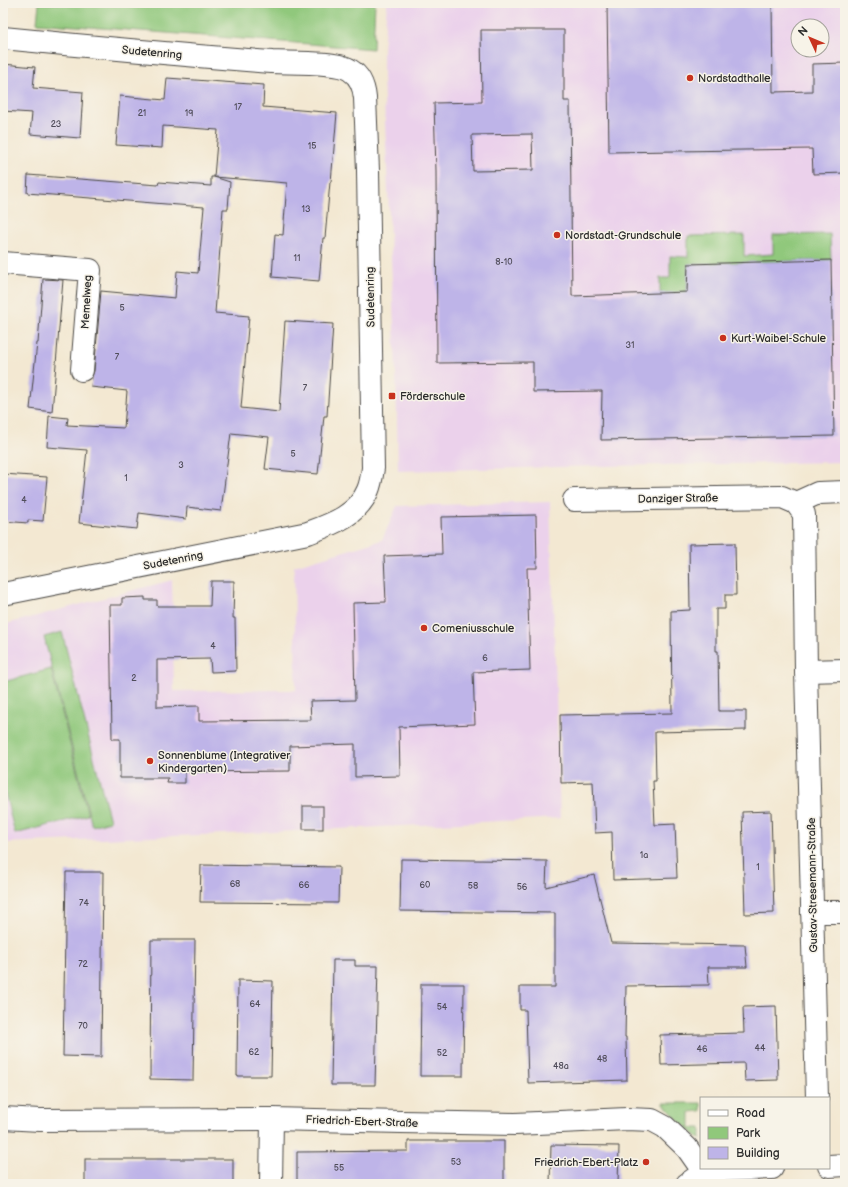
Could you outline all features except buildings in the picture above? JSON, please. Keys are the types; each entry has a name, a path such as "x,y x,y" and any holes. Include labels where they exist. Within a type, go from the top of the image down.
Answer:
{"street":[{"name":"Sudetenring","path":"3,38 266,61 340,65 357,75 364,89 368,171 369,316 373,468 368,490 355,510 332,524 308,532 3,594"},
{"name":"Memelweg","path":"3,263 90,270 82,370"},
{"path":"789,500 818,493 845,492"},
{"name":"Danziger Straße","path":"574,500 789,500"},
{"name":"Gustav-Stresemann-Straße","path":"789,500 804,514 806,671 817,1097"},
{"path":"806,671 845,670"},
{"path":"812,912 845,912"},
{"name":"Friedrich-Ebert-Straße","path":"3,1118 40,1120 272,1118 508,1124 627,1119 652,1120 666,1127 687,1148 698,1173 746,1169"},
{"path":"271,1184 272,1118"},
{"path":"830,1166 845,1165"}],"shaded area":[{"name":"Nordstadt-Grundschule","path":"387,3 845,3 845,462 398,471 396,372 383,49"},
{"path":"550,502 560,818 298,831 3,843 3,625 172,580 174,691 296,690 294,566 382,540 397,506"}],"green space":[{"path":"39,3 375,3 373,49 37,23"},
{"path":"830,234 831,260 688,264 687,292 660,293 660,278 670,278 670,256 688,257 688,236 744,235 744,256 773,254 773,235"},
{"path":"62,632 110,821 92,826 44,637"},
{"path":"51,669 88,815 15,834 3,785 3,682"},
{"path":"663,1103 700,1103 700,1111 690,1112 690,1128 700,1128 700,1139 678,1120"}],"place":[{"name":"Nordstadthalle","path":"690,78"},
{"name":"Nordstadt-Grundschule","path":"557,235"},
{"name":"Kurt-Waibel-Schule","path":"723,338"},
{"name":"Förderschule","path":"392,396"},
{"name":"Comeniusschule","path":"424,628"},
{"name":"Sonnenblume (Integrativer Kindergarten)","path":"150,761"},
{"name":"Friedrich-Ebert-Platz","path":"646,1162"}]}
